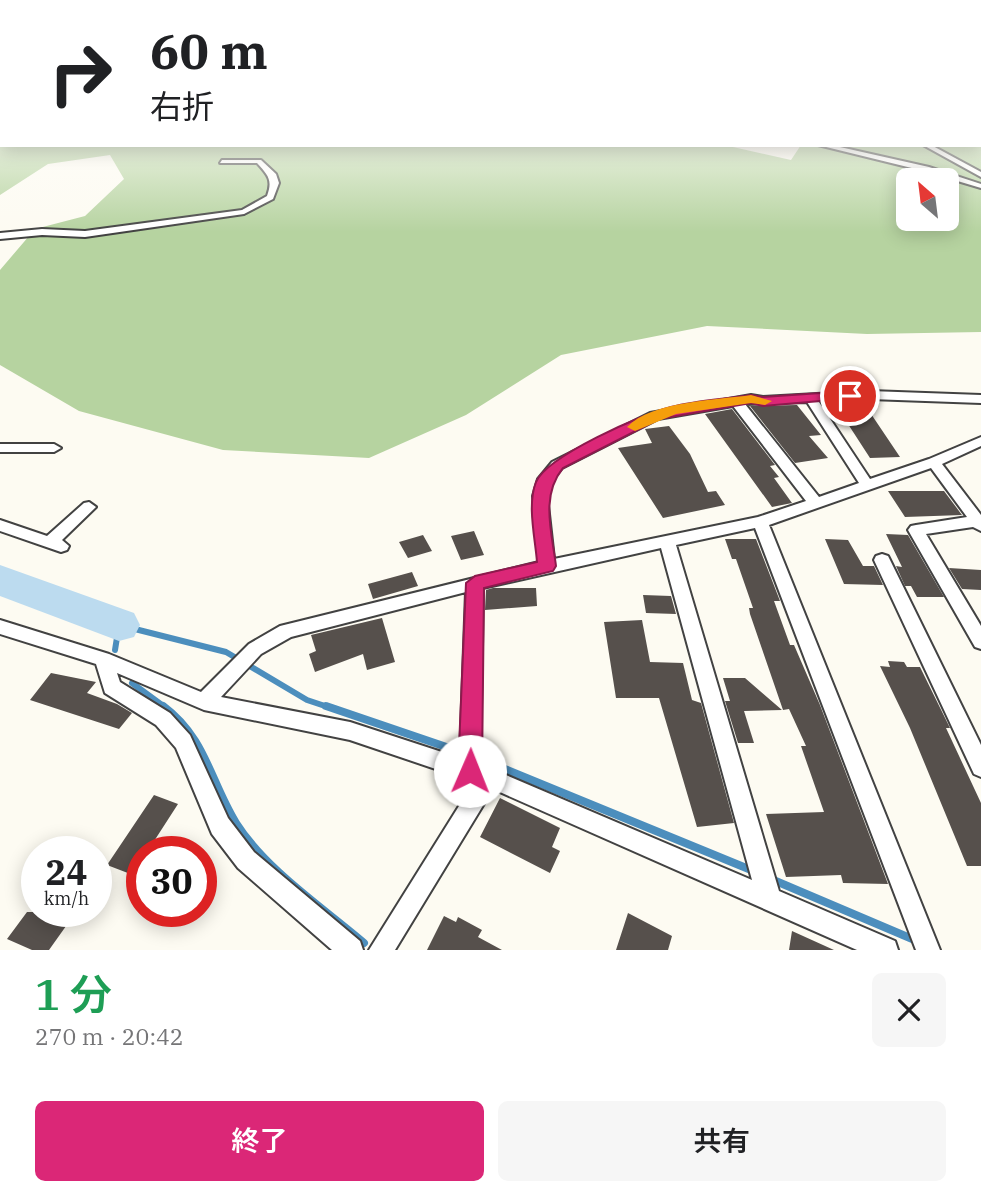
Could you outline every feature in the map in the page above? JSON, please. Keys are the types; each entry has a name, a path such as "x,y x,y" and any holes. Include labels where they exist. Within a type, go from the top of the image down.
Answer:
{"street":[{"path":"830,147 933,171 981,186"},
{"path":"930,147 981,175"},
{"path":"0,236 42,232 85,234 212,217 244,212 270,197 275,183 273,176 259,161 222,162"},
{"path":"547,566 540,496 545,479 557,465 654,416 736,401 810,397 870,395 981,399"},
{"path":"810,397 867,485"},
{"path":"736,401 816,503"},
{"path":"204,702 255,649 286,631 547,566 760,522 934,462 981,441"},
{"path":"0,448 54,448"},
{"path":"934,462 979,524"},
{"path":"0,525 56,544 89,508"},
{"path":"760,522 926,945"},
{"path":"979,524 916,530 981,642"},
{"path":"667,542 765,884"},
{"path":"882,560 981,767"},
{"path":"381,950 475,765 475,583"},
{"path":"0,627 103,659 204,702 350,731 475,765 765,884 886,950"},
{"path":"103,659 112,687 163,719 183,743 220,826 247,860 351,950"}],"green space":[{"path":"0,147 733,147 791,160 800,147 981,147 981,332 867,334 707,326 561,355 466,415 369,458 223,450 79,411 0,365 0,270 35,229 85,216 124,179 110,155 48,164 0,195"}],"building":[{"path":"863,402 900,457 870,458 835,404"},
{"path":"797,405 821,435 809,436 828,458 795,463 750,406"},
{"path":"732,409 775,465 770,466 779,477 774,478 792,503 772,507 705,414"},
{"path":"669,426 690,454 708,492 716,491 725,505 663,518 618,448 652,443 645,429"},
{"path":"888,491 944,491 962,515 905,517"},
{"path":"474,531 484,555 461,560 451,536"},
{"path":"886,534 908,535 944,597 917,597 911,586 905,586 896,566 902,567"},
{"path":"423,535 432,551 408,558 399,542"},
{"path":"725,539 756,539 780,601 774,601 790,645 794,645 820,705 888,884 843,883 841,875 786,877 766,814 824,812 801,746 806,746 789,709 783,710 750,614 749,608 753,608 736,559 732,559"},
{"path":"825,539 848,540 863,566 874,566 883,585 844,584"},
{"path":"949,568 981,570 981,590 962,589"},
{"path":"412,572 418,586 373,599 368,584"},
{"path":"536,588 537,606 485,610 486,590"},
{"path":"643,595 671,596 676,614 646,613"},
{"path":"382,618 395,662 367,670 363,654 315,672 309,654 316,651 311,635"},
{"path":"642,620 650,662 683,663 692,700 701,703 734,823 697,827 659,698 616,698 604,622"},
{"path":"888,661 904,662 907,667 920,667 950,728 946,728 981,803 981,866 967,866 910,728 880,666 890,667"},
{"path":"51,673 96,682 87,693 117,704 132,713 119,729 30,700"},
{"path":"723,678 745,678 782,710 744,711 754,743 738,743 725,701 730,701"},
{"path":"154,795 178,804 157,836 126,836"},
{"path":"500,798 560,828 552,847 560,851 550,873 480,837"},
{"path":"126,837 126,872 112,867 112,858"},
{"path":"628,913 672,936 668,950 616,950"},
{"path":"444,916 456,922 458,917 482,930 478,937 502,950 427,950"},
{"path":"21,920 21,927 65,927 49,950 32,950 7,939"},
{"path":"792,931 834,950 789,950"}],"waterway":[{"path":"0,580 119,625"},
{"path":"115,650 119,625 226,652 307,700 331,708"},
{"path":"132,683 166,708"},
{"path":"163,706 177,718 198,746 227,807 248,840 279,872 364,943"},
{"path":"326,706 464,753"},
{"path":"473,756 756,872"},
{"path":"771,879 917,941"}],"slow traffic":[{"path":"635,427 654,416 675,410 751,399 765,401"}],"route":[{"path":"470,771 475,583 547,566 540,496 545,479 557,465 654,416 675,410 751,399 763,401 850,396"}]}
